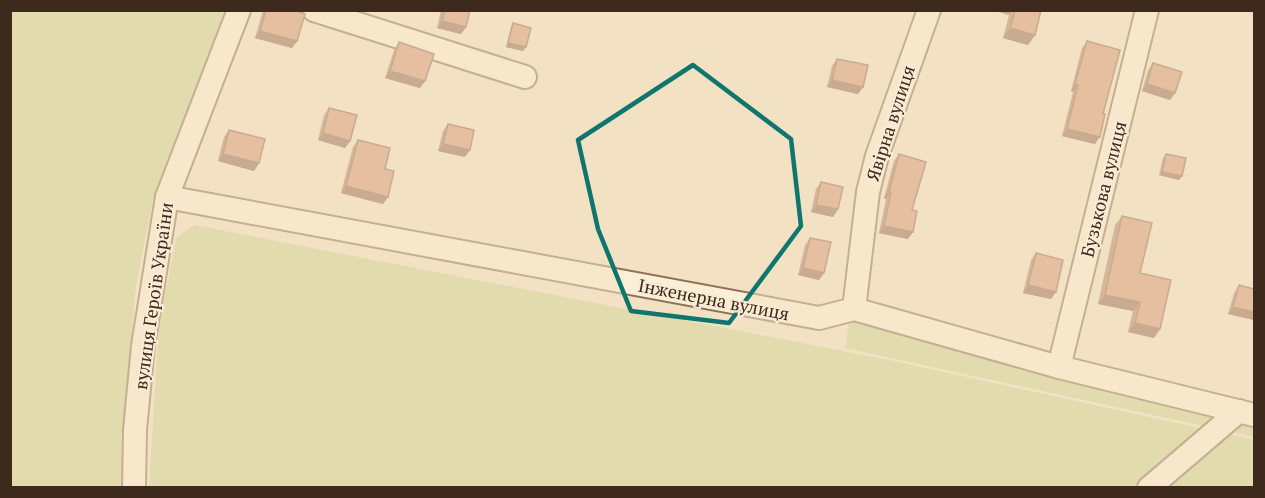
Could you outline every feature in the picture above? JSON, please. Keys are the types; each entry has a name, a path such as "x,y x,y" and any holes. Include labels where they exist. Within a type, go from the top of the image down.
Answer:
{"street":[{"name":"вулиця Героїв України","path":"134,488 135,430 143,346 167,197 239,10"},
{"path":"314,10 525,77"},
{"name":"Явірна вулиця","path":"854,309 868,192 877,156 928,10"},
{"name":"Бузькова вулиця","path":"1059,368 1147,10"},
{"name":"Інженерна вулиця","path":"167,197 819,318 854,309"},
{"path":"854,309 1059,368 1250,413"},
{"path":"1149,488 1250,413"}],"highlighted area":[{"path":"693,65 791,139 801,226 729,323 631,311 598,229 578,140"}],"green space":[{"path":"10,11 226,11 154,194 136,286 124,425 124,487 11,487"},
{"path":"194,225 894,361 1254,440 1254,488 149,488 159,323 177,237"},
{"path":"850,317 1254,417 1254,437 845,348"}],"building":[{"path":"266,10 294,10 305,14 297,41 260,31"},
{"path":"445,10 470,10 466,27 442,21"},
{"path":"1015,10 1041,10 1035,35 1010,28"},
{"path":"513,23 531,28 526,47 508,43"},
{"path":"1087,41 1120,50 1103,114 1105,114 1100,137 1067,129 1078,85 1075,84"},
{"path":"399,42 434,54 425,81 390,71"},
{"path":"837,59 868,65 863,87 832,80"},
{"path":"1153,63 1182,72 1175,93 1147,84"},
{"path":"329,108 357,115 350,141 323,133"},
{"path":"448,124 474,130 470,150 443,144"},
{"path":"229,130 265,139 259,163 223,154"},
{"path":"358,140 390,148 385,169 394,171 388,197 346,186"},
{"path":"899,154 926,162 912,210 917,211 913,232 884,226 891,192 889,191"},
{"path":"1166,154 1186,158 1182,176 1162,172"},
{"path":"821,182 843,187 838,209 816,205"},
{"path":"1122,216 1152,223 1140,273 1171,280 1160,329 1135,323 1140,302 1105,295"},
{"path":"810,238 831,242 824,273 803,268"},
{"path":"1036,253 1063,260 1056,292 1028,285"},
{"path":"1239,285 1254,289 1254,312 1233,307"}]}
